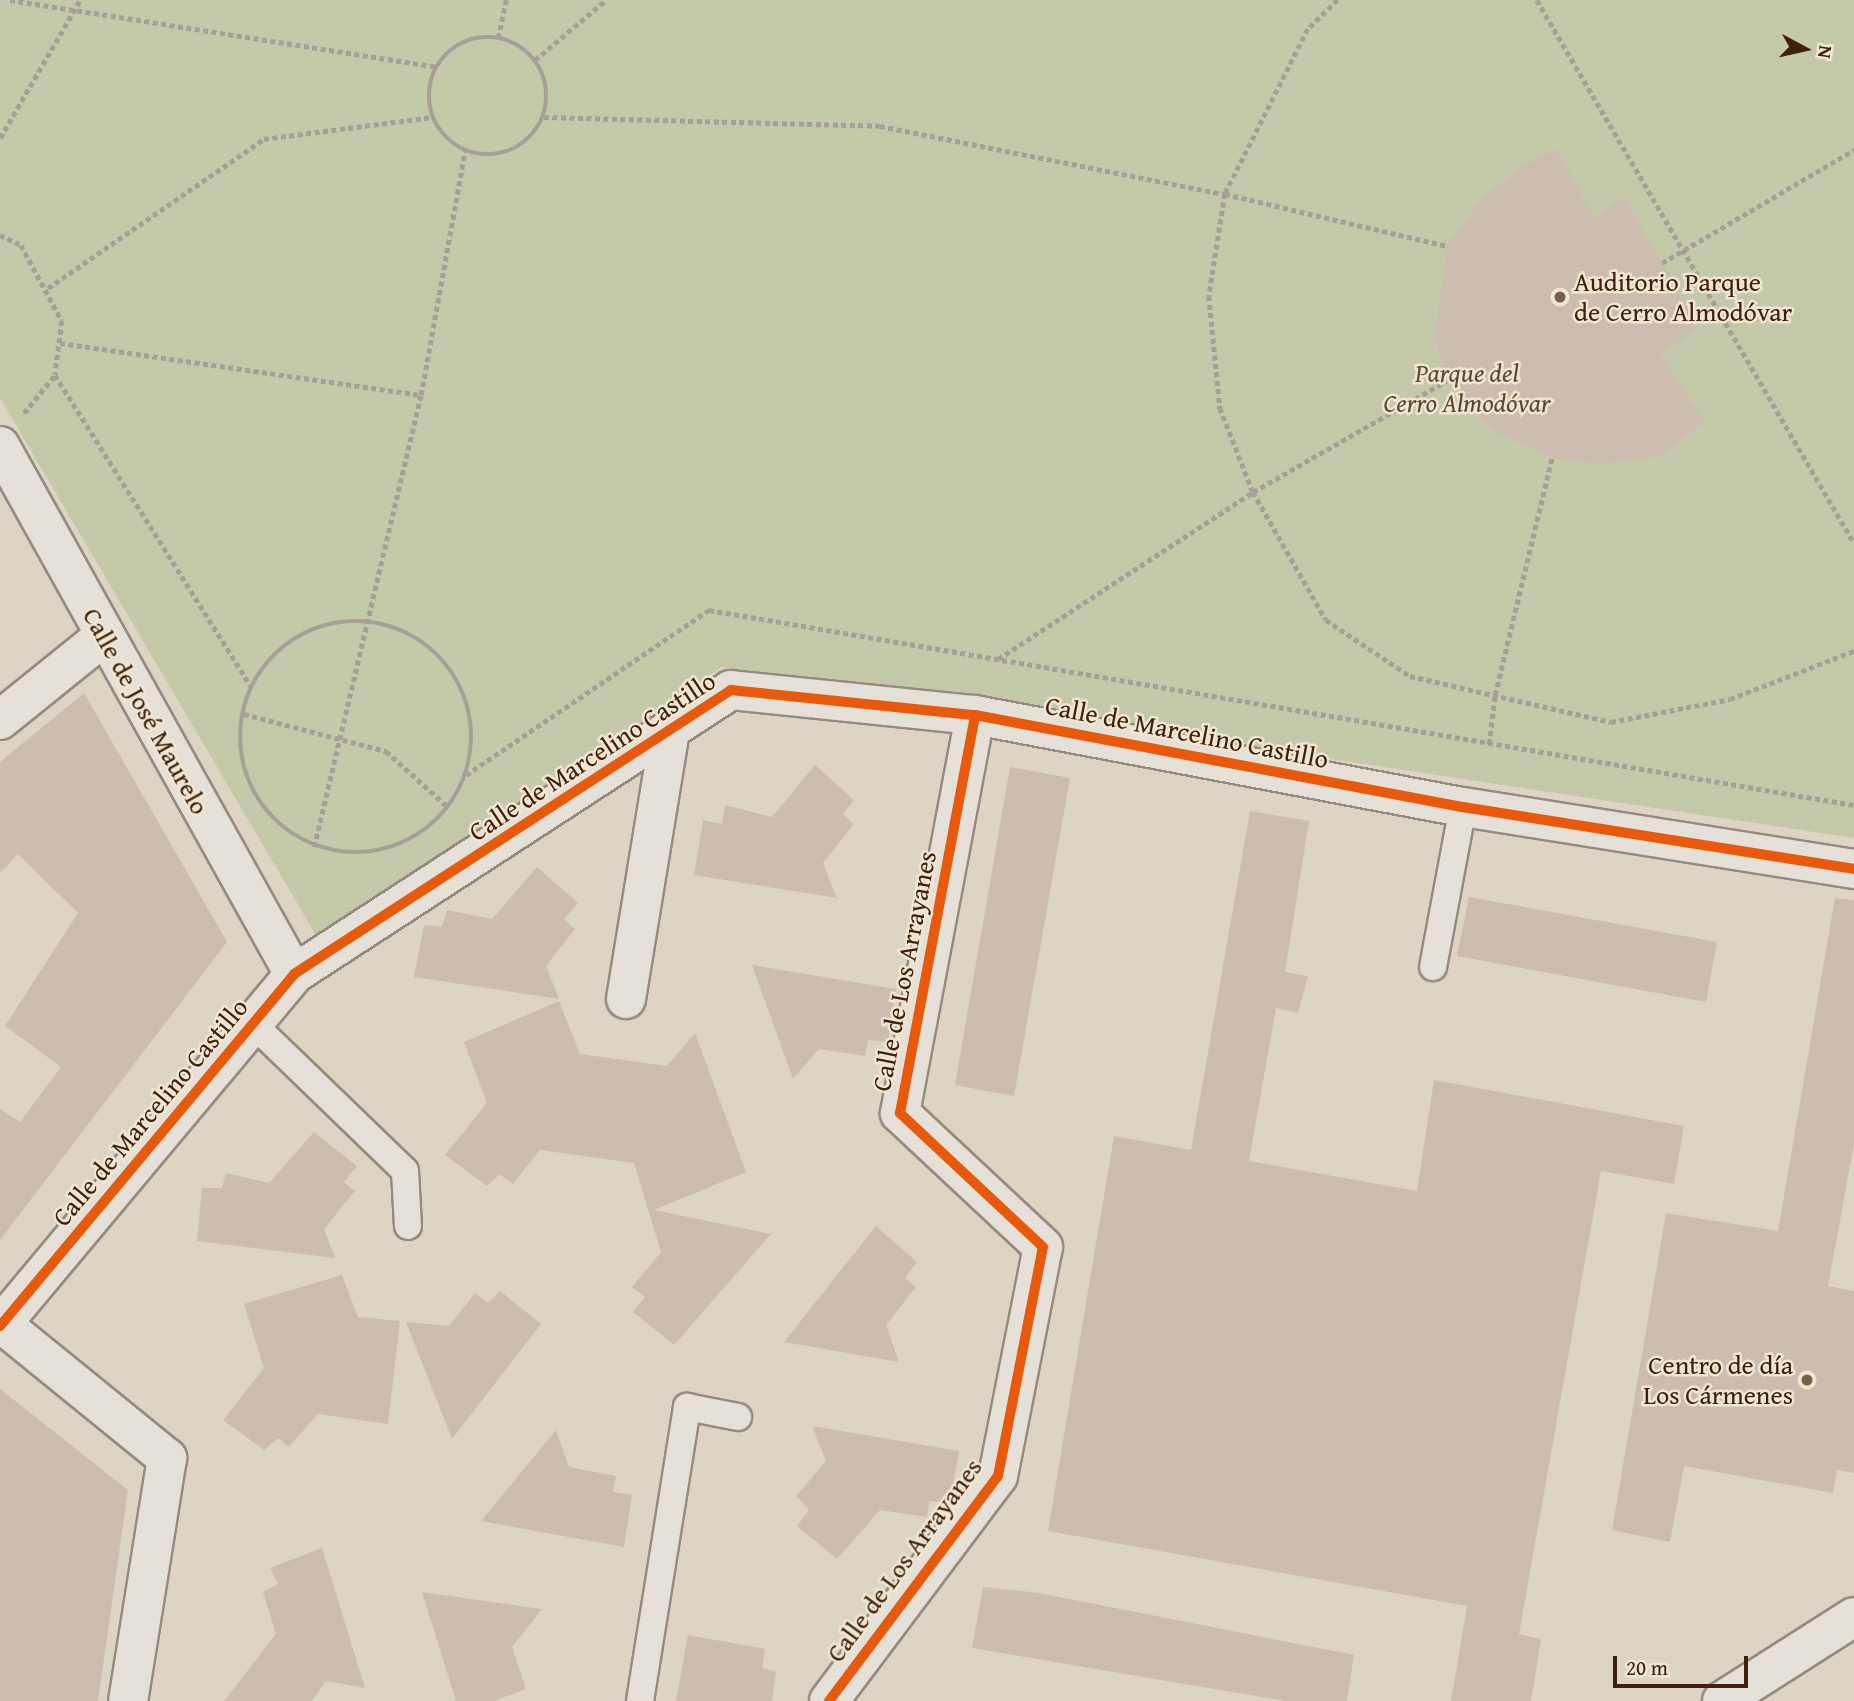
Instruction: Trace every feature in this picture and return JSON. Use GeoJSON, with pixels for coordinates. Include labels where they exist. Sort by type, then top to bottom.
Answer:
{"type":"FeatureCollection","features":[{"type":"Feature","properties":{"kind":"street","name":"Calle de José Maurelo"},"geometry":{"type":"LineString","coordinates":[[8,435],[104,636],[294,974]]}},
{"type":"Feature","properties":{"kind":"street"},"geometry":{"type":"LineString","coordinates":[[0,720],[104,636]]}},
{"type":"Feature","properties":{"kind":"street","name":"Calle de Marcelino Castillo"},"geometry":{"type":"LineString","coordinates":[[1,1325],[294,974],[730,690],[975,715],[1463,807],[1854,869]]}},
{"type":"Feature","properties":{"kind":"street","name":"Calle de Los Arrayanes"},"geometry":{"type":"LineString","coordinates":[[829,1701],[998,1476],[1044,1247],[900,1113],[975,715]]}},
{"type":"Feature","properties":{"kind":"street"},"geometry":{"type":"LineString","coordinates":[[625,999],[670,730]]}},
{"type":"Feature","properties":{"kind":"street"},"geometry":{"type":"LineString","coordinates":[[1,1325],[167,1458],[128,1701]]}},
{"type":"Feature","properties":{"kind":"street"},"geometry":{"type":"LineString","coordinates":[[1722,1701],[1836,1636],[1854,1617]]}},
{"type":"Feature","properties":{"kind":"lane"},"geometry":{"type":"LineString","coordinates":[[1433,967],[1463,807]]}},
{"type":"Feature","properties":{"kind":"lane"},"geometry":{"type":"LineString","coordinates":[[253,1024],[405,1171],[408,1226]]}},
{"type":"Feature","properties":{"kind":"lane"},"geometry":{"type":"LineString","coordinates":[[640,1701],[687,1407],[738,1417]]}},
{"type":"Feature","properties":{"kind":"path"},"geometry":{"type":"LineString","coordinates":[[10,0],[437,67]]}},
{"type":"Feature","properties":{"kind":"path"},"geometry":{"type":"LineString","coordinates":[[0,138],[80,0]]}},
{"type":"Feature","properties":{"kind":"path"},"geometry":{"type":"LineString","coordinates":[[498,38],[506,0]]}},
{"type":"Feature","properties":{"kind":"path"},"geometry":{"type":"LineString","coordinates":[[535,61],[606,0]]}},
{"type":"Feature","properties":{"kind":"path"},"geometry":{"type":"LineString","coordinates":[[1338,0],[1308,29],[1225,194],[1209,296],[1220,408],[1253,492],[1326,620],[1410,676],[1611,722],[1730,699],[1854,651]]}},
{"type":"Feature","properties":{"kind":"path"},"geometry":{"type":"LineString","coordinates":[[1537,0],[1685,247],[1854,542]]}},
{"type":"Feature","properties":{"kind":"path"},"geometry":{"type":"LineString","coordinates":[[498,38],[512,42],[535,61],[547,98],[544,117],[520,146],[484,156],[465,151],[440,131],[429,100],[437,67],[463,43],[498,38]]}},
{"type":"Feature","properties":{"kind":"path"},"geometry":{"type":"LineString","coordinates":[[48,288],[264,139],[433,117]]}},
{"type":"Feature","properties":{"kind":"path"},"geometry":{"type":"LineString","coordinates":[[544,117],[880,125],[1225,194],[1447,246]]}},
{"type":"Feature","properties":{"kind":"path"},"geometry":{"type":"LineString","coordinates":[[1662,263],[1685,247],[1854,150]]}},
{"type":"Feature","properties":{"kind":"path"},"geometry":{"type":"LineString","coordinates":[[314,848],[371,621],[421,395],[465,151]]}},
{"type":"Feature","properties":{"kind":"path"},"geometry":{"type":"LineString","coordinates":[[0,235],[21,245],[48,288],[62,321],[55,375],[8,435]]}},
{"type":"Feature","properties":{"kind":"path"},"geometry":{"type":"LineString","coordinates":[[60,343],[421,395]]}},
{"type":"Feature","properties":{"kind":"path"},"geometry":{"type":"LineString","coordinates":[[55,375],[251,686]]}},
{"type":"Feature","properties":{"kind":"path"},"geometry":{"type":"LineString","coordinates":[[997,659],[1253,492],[1446,381]]}},
{"type":"Feature","properties":{"kind":"path"},"geometry":{"type":"LineString","coordinates":[[1489,744],[1495,695],[1552,458]]}},
{"type":"Feature","properties":{"kind":"path"},"geometry":{"type":"LineString","coordinates":[[371,621],[421,642],[442,659],[464,694],[472,734],[466,775],[449,808],[422,834],[388,850],[351,855],[314,848],[274,822],[247,781],[239,733],[251,686],[274,655],[314,628],[371,621]]}},
{"type":"Feature","properties":{"kind":"path"},"geometry":{"type":"LineString","coordinates":[[244,714],[386,751],[449,808]]}},
{"type":"Feature","properties":{"kind":"green space","name":"Parque del Cerro Almodóvar"},"geometry":{"type":"Polygon","coordinates":[[[0,0],[1854,0],[1854,838],[722,667],[320,942],[0,398],[0,0]]]}},
{"type":"Feature","properties":{"kind":"building","name":"Auditorio Parque de Cerro Almodóvar"},"geometry":{"type":"Polygon","coordinates":[[[1557,149],[1594,217],[1624,197],[1699,328],[1661,354],[1705,421],[1660,456],[1600,464],[1552,458],[1495,432],[1446,381],[1435,335],[1447,246],[1481,200],[1519,168],[1557,149]]]}},
{"type":"Feature","properties":{"kind":"building"},"geometry":{"type":"Polygon","coordinates":[[[84,693],[227,942],[0,1240],[0,1109],[20,1122],[61,1067],[5,1026],[78,913],[18,854],[0,873],[0,762],[84,693]]]}},
{"type":"Feature","properties":{"kind":"building"},"geometry":{"type":"Polygon","coordinates":[[[815,765],[854,800],[843,814],[854,824],[823,863],[837,898],[694,875],[703,820],[722,824],[725,805],[772,817],[815,765]]]}},
{"type":"Feature","properties":{"kind":"building"},"geometry":{"type":"Polygon","coordinates":[[[1010,767],[1070,778],[1014,1096],[955,1085],[1010,767]]]}},
{"type":"Feature","properties":{"kind":"building"},"geometry":{"type":"Polygon","coordinates":[[[1250,811],[1309,821],[1285,972],[1308,976],[1298,1013],[1276,1008],[1249,1161],[1417,1191],[1434,1080],[1684,1126],[1674,1184],[1601,1171],[1519,1634],[1541,1639],[1531,1701],[1451,1701],[1467,1606],[1048,1531],[1114,1136],[1191,1150],[1250,811]]]}},
{"type":"Feature","properties":{"kind":"building"},"geometry":{"type":"Polygon","coordinates":[[[537,867],[578,903],[564,919],[575,929],[546,966],[559,999],[414,977],[424,925],[442,927],[447,910],[492,919],[537,867]]]}},
{"type":"Feature","properties":{"kind":"building"},"geometry":{"type":"Polygon","coordinates":[[[1469,897],[1717,942],[1706,1002],[1457,956],[1469,897]]]}},
{"type":"Feature","properties":{"kind":"building"},"geometry":{"type":"Polygon","coordinates":[[[1835,898],[1854,900],[1854,1144],[1828,1286],[1854,1291],[1854,1473],[1837,1470],[1833,1493],[1684,1466],[1670,1542],[1612,1530],[1666,1213],[1778,1231],[1835,898]]]}},
{"type":"Feature","properties":{"kind":"building"},"geometry":{"type":"Polygon","coordinates":[[[752,965],[896,989],[888,1042],[868,1040],[865,1056],[819,1049],[793,1079],[752,965]]]}},
{"type":"Feature","properties":{"kind":"building"},"geometry":{"type":"Polygon","coordinates":[[[559,1001],[580,1054],[667,1066],[695,1033],[746,1172],[654,1210],[771,1234],[674,1345],[633,1312],[645,1297],[632,1287],[661,1252],[634,1163],[540,1150],[513,1184],[499,1174],[487,1186],[445,1155],[487,1103],[464,1042],[559,1001]]]}},
{"type":"Feature","properties":{"kind":"building"},"geometry":{"type":"Polygon","coordinates":[[[314,1132],[357,1166],[344,1182],[355,1191],[324,1229],[335,1258],[197,1241],[202,1188],[222,1188],[226,1173],[269,1183],[314,1132]]]}},
{"type":"Feature","properties":{"kind":"building"},"geometry":{"type":"Polygon","coordinates":[[[876,1226],[917,1262],[905,1278],[916,1287],[886,1325],[899,1362],[784,1342],[876,1226]]]}},
{"type":"Feature","properties":{"kind":"building"},"geometry":{"type":"Polygon","coordinates":[[[342,1275],[358,1317],[400,1321],[388,1424],[318,1414],[289,1447],[278,1438],[264,1450],[223,1420],[264,1368],[244,1304],[342,1275]]]}},
{"type":"Feature","properties":{"kind":"building"},"geometry":{"type":"Polygon","coordinates":[[[500,1291],[541,1324],[452,1439],[406,1322],[449,1326],[475,1293],[488,1303],[500,1291]]]}},
{"type":"Feature","properties":{"kind":"building"},"geometry":{"type":"Polygon","coordinates":[[[0,1389],[128,1490],[98,1701],[0,1701],[0,1389]]]}},
{"type":"Feature","properties":{"kind":"building"},"geometry":{"type":"Polygon","coordinates":[[[812,1426],[959,1451],[950,1503],[930,1501],[927,1517],[880,1510],[837,1559],[797,1526],[809,1510],[796,1496],[826,1461],[812,1426]]]}},
{"type":"Feature","properties":{"kind":"building"},"geometry":{"type":"Polygon","coordinates":[[[556,1430],[569,1467],[616,1476],[613,1492],[632,1495],[624,1547],[481,1521],[556,1430]]]}},
{"type":"Feature","properties":{"kind":"building"},"geometry":{"type":"Polygon","coordinates":[[[322,1548],[365,1688],[326,1681],[312,1701],[224,1701],[276,1634],[263,1592],[278,1584],[270,1568],[322,1548]]]}},
{"type":"Feature","properties":{"kind":"building"},"geometry":{"type":"Polygon","coordinates":[[[983,1587],[1039,1593],[1354,1655],[1347,1701],[1285,1701],[972,1648],[983,1587]]]}},
{"type":"Feature","properties":{"kind":"building"},"geometry":{"type":"Polygon","coordinates":[[[422,1592],[542,1609],[512,1647],[526,1689],[494,1701],[456,1701],[422,1592]]]}},
{"type":"Feature","properties":{"kind":"building"},"geometry":{"type":"Polygon","coordinates":[[[688,1635],[765,1649],[762,1668],[776,1672],[772,1701],[676,1701],[688,1635]]]}},
{"type":"Feature","properties":{"kind":"cycle path"},"geometry":{"type":"LineString","coordinates":[[0,1326],[294,974],[731,690],[975,715],[1463,807],[1854,869]]}},
{"type":"Feature","properties":{"kind":"cycle path"},"geometry":{"type":"LineString","coordinates":[[829,1701],[998,1476],[1043,1247],[900,1113],[975,715]]}},
{"type":"Feature","properties":{"kind":"place","name":"Auditorio Parque de Cerro Almodóvar"},"geometry":{"type":"Point","coordinates":[1560,297]}},
{"type":"Feature","properties":{"kind":"place","name":"Centro de día Los Cármenes"},"geometry":{"type":"Point","coordinates":[1807,1380]}}]}
